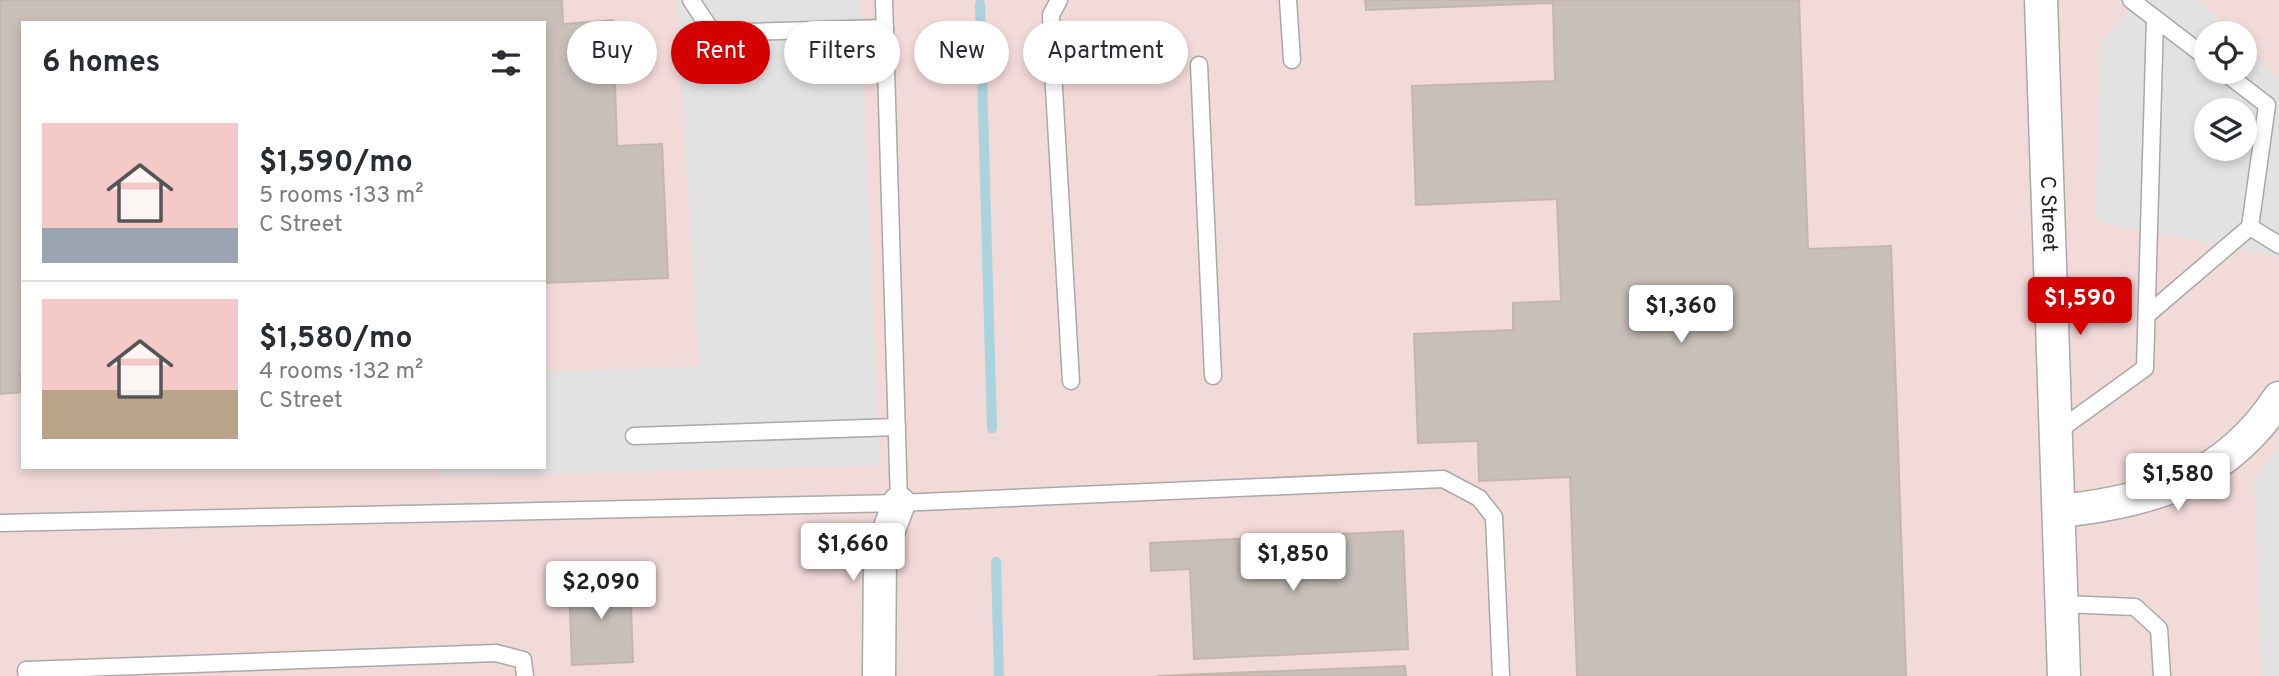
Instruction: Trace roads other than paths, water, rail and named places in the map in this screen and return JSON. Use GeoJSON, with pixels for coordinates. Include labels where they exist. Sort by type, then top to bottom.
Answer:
{"type":"FeatureCollection","features":[{"type":"Feature","properties":{"kind":"street","name":"C Street"},"geometry":{"type":"LineString","coordinates":[[2040,0],[2061,511],[2064,676]]}},
{"type":"Feature","properties":{"kind":"street"},"geometry":{"type":"LineString","coordinates":[[2061,511],[2106,506],[2159,493],[2210,469],[2259,429],[2279,398]]}},
{"type":"Feature","properties":{"kind":"street"},"geometry":{"type":"LineString","coordinates":[[879,676],[880,554],[899,503]]}},
{"type":"Feature","properties":{"kind":"lane"},"geometry":{"type":"LineString","coordinates":[[691,0],[713,33],[784,31]]}},
{"type":"Feature","properties":{"kind":"lane"},"geometry":{"type":"LineString","coordinates":[[884,0],[885,21]]}},
{"type":"Feature","properties":{"kind":"lane"},"geometry":{"type":"LineString","coordinates":[[1059,0],[1051,15],[1052,57],[1071,381]]}},
{"type":"Feature","properties":{"kind":"lane"},"geometry":{"type":"LineString","coordinates":[[1289,0],[1293,60]]}},
{"type":"Feature","properties":{"kind":"lane"},"geometry":{"type":"LineString","coordinates":[[2131,0],[2194,48]]}},
{"type":"Feature","properties":{"kind":"lane"},"geometry":{"type":"LineString","coordinates":[[2058,431],[2145,368],[2155,19]]}},
{"type":"Feature","properties":{"kind":"lane"},"geometry":{"type":"LineString","coordinates":[[1199,65],[1213,376]]}},
{"type":"Feature","properties":{"kind":"lane"},"geometry":{"type":"LineString","coordinates":[[887,84],[899,503]]}},
{"type":"Feature","properties":{"kind":"lane"},"geometry":{"type":"LineString","coordinates":[[2147,315],[2250,227],[2267,105],[2240,84]]}},
{"type":"Feature","properties":{"kind":"lane"},"geometry":{"type":"LineString","coordinates":[[2250,227],[2279,245]]}},
{"type":"Feature","properties":{"kind":"lane"},"geometry":{"type":"LineString","coordinates":[[634,436],[897,427]]}},
{"type":"Feature","properties":{"kind":"lane"},"geometry":{"type":"LineString","coordinates":[[0,523],[899,503],[1443,478],[1479,498],[1494,517],[1501,676]]}},
{"type":"Feature","properties":{"kind":"lane"},"geometry":{"type":"LineString","coordinates":[[2063,604],[2135,607],[2159,629],[2162,676]]}},
{"type":"Feature","properties":{"kind":"lane"},"geometry":{"type":"LineString","coordinates":[[27,676],[26,670],[496,653],[523,660],[525,676]]}},
{"type":"Feature","properties":{"kind":"waterway"},"geometry":{"type":"LineString","coordinates":[[980,4],[992,428]]}},
{"type":"Feature","properties":{"kind":"waterway"},"geometry":{"type":"LineString","coordinates":[[996,562],[999,676]]}}]}
